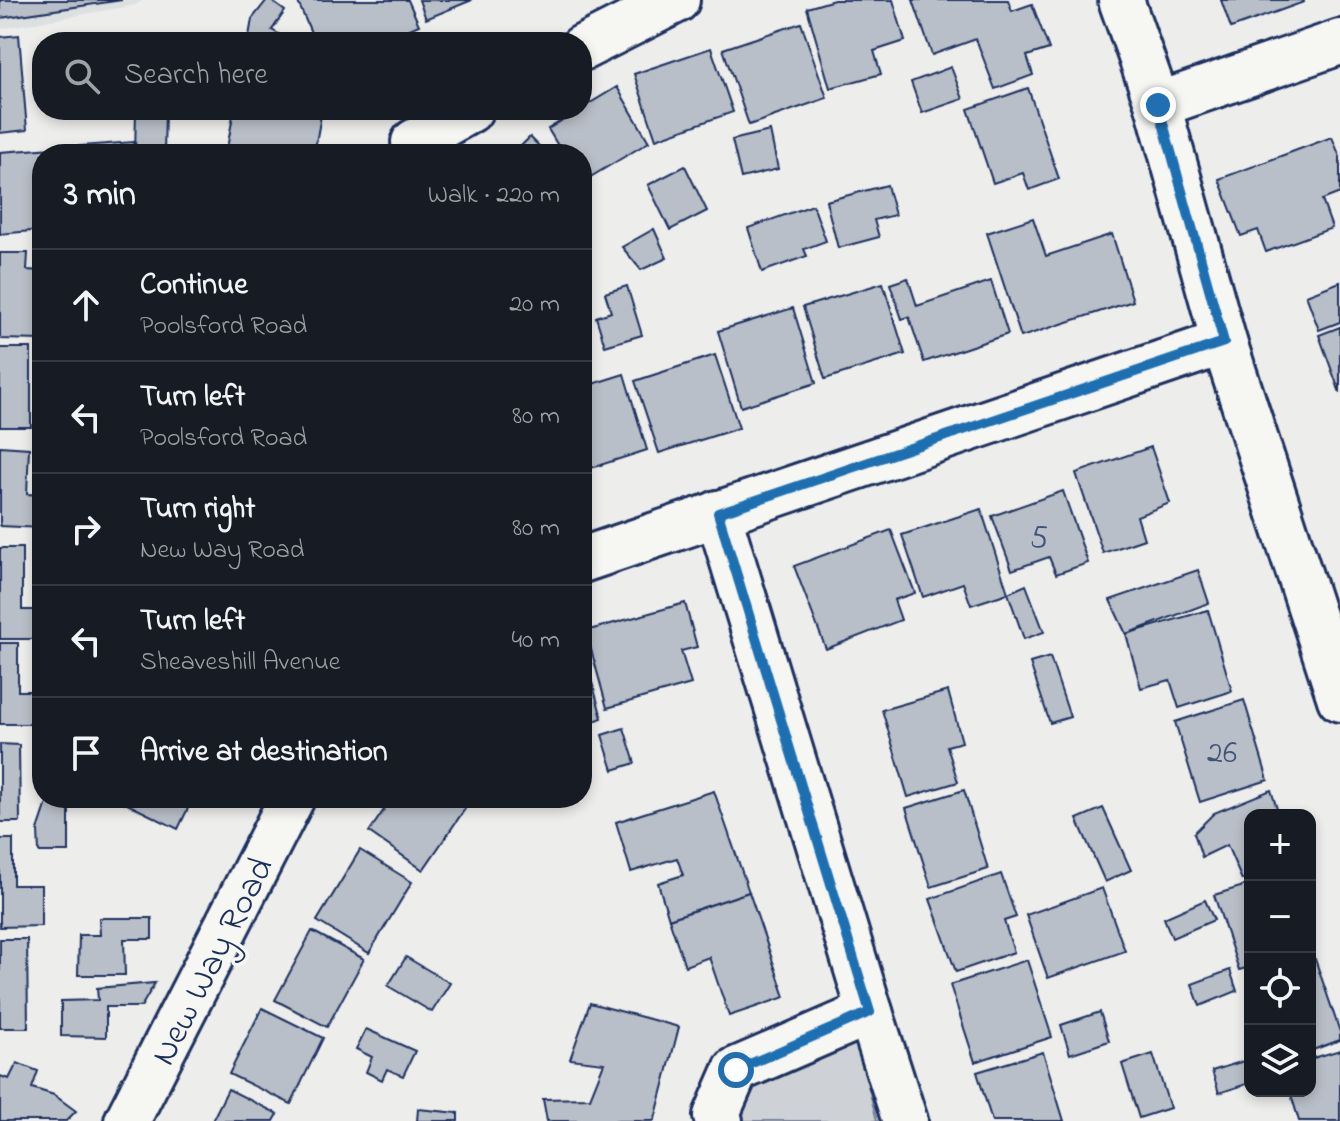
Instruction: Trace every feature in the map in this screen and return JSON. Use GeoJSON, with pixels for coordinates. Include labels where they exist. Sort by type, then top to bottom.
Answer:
{"type":"FeatureCollection","features":[{"type":"Feature","properties":{"kind":"street"},"geometry":{"type":"LineString","coordinates":[[592,43],[677,0]]}},
{"type":"Feature","properties":{"kind":"street"},"geometry":{"type":"LineString","coordinates":[[1121,0],[1158,105],[1224,342],[1340,699]]}},
{"type":"Feature","properties":{"kind":"street"},"geometry":{"type":"LineString","coordinates":[[1158,105],[1340,42]]}},
{"type":"Feature","properties":{"kind":"street"},"geometry":{"type":"LineString","coordinates":[[414,142],[452,120]]}},
{"type":"Feature","properties":{"kind":"street"},"geometry":{"type":"LineString","coordinates":[[592,557],[1224,342]]}},
{"type":"Feature","properties":{"kind":"street"},"geometry":{"type":"LineString","coordinates":[[718,513],[905,1121]]}},
{"type":"Feature","properties":{"kind":"street","name":"New Way Road"},"geometry":{"type":"LineString","coordinates":[[127,1121],[287,808]]}},
{"type":"Feature","properties":{"kind":"street"},"geometry":{"type":"LineString","coordinates":[[720,1121],[716,1116],[736,1070],[870,1012]]}},
{"type":"Feature","properties":{"kind":"shaded area"},"geometry":{"type":"Polygon","coordinates":[[[0,0],[143,0],[136,5],[0,29],[0,0]]]}},
{"type":"Feature","properties":{"kind":"shaded area"},"geometry":{"type":"Polygon","coordinates":[[[855,1033],[877,1121],[742,1121],[734,1114],[758,1071],[855,1033]]]}},
{"type":"Feature","properties":{"kind":"building"},"geometry":{"type":"Polygon","coordinates":[[[0,0],[122,0],[0,18],[0,0]]]}},
{"type":"Feature","properties":{"kind":"building"},"geometry":{"type":"Polygon","coordinates":[[[267,0],[285,11],[272,30],[275,32],[250,32],[252,19],[267,0]]]}},
{"type":"Feature","properties":{"kind":"building"},"geometry":{"type":"Polygon","coordinates":[[[297,0],[408,0],[419,25],[403,32],[311,32],[297,0]]]}},
{"type":"Feature","properties":{"kind":"building"},"geometry":{"type":"Polygon","coordinates":[[[419,0],[472,0],[426,19],[419,0]]]}},
{"type":"Feature","properties":{"kind":"building"},"geometry":{"type":"Polygon","coordinates":[[[834,0],[893,0],[905,41],[874,51],[881,74],[830,88],[807,8],[834,0]]]}},
{"type":"Feature","properties":{"kind":"building"},"geometry":{"type":"Polygon","coordinates":[[[913,0],[1008,0],[1012,11],[1032,4],[1049,49],[1027,56],[1033,75],[995,89],[976,39],[932,55],[913,0]]]}},
{"type":"Feature","properties":{"kind":"building"},"geometry":{"type":"Polygon","coordinates":[[[1221,0],[1303,0],[1304,2],[1231,28],[1221,0]]]}},
{"type":"Feature","properties":{"kind":"building"},"geometry":{"type":"Polygon","coordinates":[[[801,23],[827,98],[749,125],[723,49],[801,23]]]}},
{"type":"Feature","properties":{"kind":"building"},"geometry":{"type":"Polygon","coordinates":[[[19,35],[27,130],[0,133],[0,37],[19,35]]]}},
{"type":"Feature","properties":{"kind":"building"},"geometry":{"type":"Polygon","coordinates":[[[711,48],[733,112],[656,139],[634,74],[711,48]]]}},
{"type":"Feature","properties":{"kind":"building"},"geometry":{"type":"Polygon","coordinates":[[[951,67],[963,99],[922,113],[911,82],[951,67]]]}},
{"type":"Feature","properties":{"kind":"building"},"geometry":{"type":"Polygon","coordinates":[[[617,87],[649,142],[592,176],[592,144],[557,144],[548,129],[563,120],[592,120],[592,102],[617,87]]]}},
{"type":"Feature","properties":{"kind":"building"},"geometry":{"type":"Polygon","coordinates":[[[1028,88],[1059,179],[1029,190],[1023,173],[993,183],[968,109],[1028,88]]]}},
{"type":"Feature","properties":{"kind":"building"},"geometry":{"type":"Polygon","coordinates":[[[136,120],[165,120],[164,144],[135,144],[136,120]]]}},
{"type":"Feature","properties":{"kind":"building"},"geometry":{"type":"Polygon","coordinates":[[[232,120],[320,120],[316,144],[228,144],[232,120]]]}},
{"type":"Feature","properties":{"kind":"building"},"geometry":{"type":"Polygon","coordinates":[[[770,131],[778,169],[741,178],[732,140],[770,131]]]}},
{"type":"Feature","properties":{"kind":"building"},"geometry":{"type":"Polygon","coordinates":[[[530,137],[537,144],[523,144],[530,137]]]}},
{"type":"Feature","properties":{"kind":"building"},"geometry":{"type":"Polygon","coordinates":[[[1332,137],[1340,157],[1340,193],[1322,200],[1332,228],[1266,252],[1258,230],[1241,236],[1219,179],[1332,137]]]}},
{"type":"Feature","properties":{"kind":"building"},"geometry":{"type":"Polygon","coordinates":[[[32,150],[32,231],[0,234],[0,152],[32,150]]]}},
{"type":"Feature","properties":{"kind":"building"},"geometry":{"type":"Polygon","coordinates":[[[685,166],[707,211],[670,230],[648,185],[685,166]]]}},
{"type":"Feature","properties":{"kind":"building"},"geometry":{"type":"Polygon","coordinates":[[[887,185],[895,215],[874,220],[879,237],[838,248],[826,201],[887,185]]]}},
{"type":"Feature","properties":{"kind":"building"},"geometry":{"type":"Polygon","coordinates":[[[813,205],[826,241],[804,249],[807,256],[762,272],[748,228],[813,205]]]}},
{"type":"Feature","properties":{"kind":"building"},"geometry":{"type":"Polygon","coordinates":[[[1033,218],[1046,256],[1112,234],[1133,301],[1021,337],[987,233],[1033,218]]]}},
{"type":"Feature","properties":{"kind":"building"},"geometry":{"type":"Polygon","coordinates":[[[654,229],[667,258],[641,270],[622,247],[654,229]]]}},
{"type":"Feature","properties":{"kind":"building"},"geometry":{"type":"Polygon","coordinates":[[[0,253],[28,253],[27,270],[32,270],[32,340],[0,339],[0,253]]]}},
{"type":"Feature","properties":{"kind":"building"},"geometry":{"type":"Polygon","coordinates":[[[908,278],[917,306],[991,281],[1008,334],[924,362],[909,317],[902,319],[890,284],[908,278]]]}},
{"type":"Feature","properties":{"kind":"building"},"geometry":{"type":"Polygon","coordinates":[[[1340,282],[1340,322],[1319,330],[1306,295],[1340,282]]]}},
{"type":"Feature","properties":{"kind":"building"},"geometry":{"type":"Polygon","coordinates":[[[883,283],[905,354],[825,379],[803,307],[883,283]]]}},
{"type":"Feature","properties":{"kind":"building"},"geometry":{"type":"Polygon","coordinates":[[[627,286],[642,335],[605,346],[596,317],[611,312],[605,293],[627,286]]]}},
{"type":"Feature","properties":{"kind":"building"},"geometry":{"type":"Polygon","coordinates":[[[793,308],[816,383],[741,407],[718,331],[793,308]]]}},
{"type":"Feature","properties":{"kind":"building"},"geometry":{"type":"Polygon","coordinates":[[[1340,327],[1340,393],[1319,335],[1340,327]]]}},
{"type":"Feature","properties":{"kind":"building"},"geometry":{"type":"Polygon","coordinates":[[[0,348],[31,348],[31,427],[0,427],[0,348]]]}},
{"type":"Feature","properties":{"kind":"building"},"geometry":{"type":"Polygon","coordinates":[[[715,355],[739,428],[659,453],[635,381],[715,355]]]}},
{"type":"Feature","properties":{"kind":"building"},"geometry":{"type":"Polygon","coordinates":[[[624,374],[647,450],[592,468],[592,384],[624,374]]]}},
{"type":"Feature","properties":{"kind":"building"},"geometry":{"type":"Polygon","coordinates":[[[0,446],[29,448],[27,494],[32,494],[32,528],[0,526],[0,446]]]}},
{"type":"Feature","properties":{"kind":"building"},"geometry":{"type":"Polygon","coordinates":[[[1151,447],[1170,503],[1137,516],[1144,539],[1103,553],[1076,473],[1151,447]]]}},
{"type":"Feature","properties":{"kind":"building"},"geometry":{"type":"Polygon","coordinates":[[[1063,491],[1088,563],[1056,574],[1049,557],[1012,570],[992,516],[1063,491]]]}},
{"type":"Feature","properties":{"kind":"building"},"geometry":{"type":"Polygon","coordinates":[[[981,509],[1008,593],[971,605],[963,583],[923,597],[902,535],[981,509]]]}},
{"type":"Feature","properties":{"kind":"building"},"geometry":{"type":"Polygon","coordinates":[[[891,530],[915,593],[894,600],[901,620],[826,649],[794,566],[891,530]]]}},
{"type":"Feature","properties":{"kind":"building"},"geometry":{"type":"Polygon","coordinates":[[[0,548],[22,548],[22,610],[32,610],[32,639],[0,639],[0,548]]]}},
{"type":"Feature","properties":{"kind":"building"},"geometry":{"type":"Polygon","coordinates":[[[1198,570],[1209,603],[1126,634],[1110,600],[1198,570]]]}},
{"type":"Feature","properties":{"kind":"building"},"geometry":{"type":"Polygon","coordinates":[[[1026,585],[1044,632],[1024,639],[1008,593],[1026,585]]]}},
{"type":"Feature","properties":{"kind":"building"},"geometry":{"type":"Polygon","coordinates":[[[685,603],[697,647],[681,651],[691,684],[607,708],[592,653],[592,629],[685,603]]]}},
{"type":"Feature","properties":{"kind":"building"},"geometry":{"type":"Polygon","coordinates":[[[1208,610],[1232,691],[1179,708],[1170,680],[1141,688],[1126,634],[1208,610]]]}},
{"type":"Feature","properties":{"kind":"building"},"geometry":{"type":"Polygon","coordinates":[[[0,643],[18,643],[18,691],[32,691],[32,724],[0,724],[0,643]]]}},
{"type":"Feature","properties":{"kind":"building"},"geometry":{"type":"Polygon","coordinates":[[[1050,657],[1070,717],[1050,723],[1030,663],[1050,657]]]}},
{"type":"Feature","properties":{"kind":"building"},"geometry":{"type":"Polygon","coordinates":[[[592,682],[602,718],[592,722],[592,682]]]}},
{"type":"Feature","properties":{"kind":"building"},"geometry":{"type":"Polygon","coordinates":[[[948,691],[962,742],[947,746],[958,782],[908,797],[882,710],[948,691]]]}},
{"type":"Feature","properties":{"kind":"building"},"geometry":{"type":"Polygon","coordinates":[[[1244,700],[1268,780],[1200,802],[1175,722],[1244,700]]]}},
{"type":"Feature","properties":{"kind":"building"},"geometry":{"type":"Polygon","coordinates":[[[624,728],[635,763],[613,770],[602,735],[624,728]]]}},
{"type":"Feature","properties":{"kind":"building"},"geometry":{"type":"Polygon","coordinates":[[[0,744],[19,745],[20,822],[0,822],[0,744]]]}},
{"type":"Feature","properties":{"kind":"building"},"geometry":{"type":"Polygon","coordinates":[[[964,790],[988,869],[931,887],[906,808],[964,790]]]}},
{"type":"Feature","properties":{"kind":"building"},"geometry":{"type":"Polygon","coordinates":[[[1271,790],[1277,809],[1244,809],[1244,879],[1227,845],[1202,857],[1194,833],[1214,813],[1271,790]]]}},
{"type":"Feature","properties":{"kind":"building"},"geometry":{"type":"Polygon","coordinates":[[[714,791],[749,892],[669,919],[658,883],[683,875],[677,858],[631,872],[616,822],[714,791]]]}},
{"type":"Feature","properties":{"kind":"building"},"geometry":{"type":"Polygon","coordinates":[[[45,808],[69,808],[69,852],[39,852],[38,830],[45,808]]]}},
{"type":"Feature","properties":{"kind":"building"},"geometry":{"type":"Polygon","coordinates":[[[135,808],[188,808],[178,829],[135,808]]]}},
{"type":"Feature","properties":{"kind":"building"},"geometry":{"type":"Polygon","coordinates":[[[385,808],[466,808],[423,870],[369,832],[385,808]]]}},
{"type":"Feature","properties":{"kind":"building"},"geometry":{"type":"Polygon","coordinates":[[[1103,808],[1131,870],[1105,882],[1077,819],[1103,808]]]}},
{"type":"Feature","properties":{"kind":"building"},"geometry":{"type":"Polygon","coordinates":[[[0,839],[13,839],[13,885],[41,885],[41,926],[0,927],[0,839]]]}},
{"type":"Feature","properties":{"kind":"building"},"geometry":{"type":"Polygon","coordinates":[[[360,850],[412,882],[369,953],[317,921],[360,850]]]}},
{"type":"Feature","properties":{"kind":"building"},"geometry":{"type":"Polygon","coordinates":[[[1001,874],[1016,917],[1004,921],[1014,952],[956,972],[930,899],[1001,874]]]}},
{"type":"Feature","properties":{"kind":"building"},"geometry":{"type":"Polygon","coordinates":[[[1244,886],[1244,969],[1239,970],[1214,895],[1244,886]]]}},
{"type":"Feature","properties":{"kind":"building"},"geometry":{"type":"Polygon","coordinates":[[[1102,888],[1125,951],[1048,978],[1026,915],[1102,888]]]}},
{"type":"Feature","properties":{"kind":"building"},"geometry":{"type":"Polygon","coordinates":[[[749,892],[785,997],[729,1016],[709,957],[685,966],[669,919],[749,892]]]}},
{"type":"Feature","properties":{"kind":"building"},"geometry":{"type":"Polygon","coordinates":[[[1205,900],[1214,920],[1172,938],[1164,918],[1205,900]]]}},
{"type":"Feature","properties":{"kind":"building"},"geometry":{"type":"Polygon","coordinates":[[[99,918],[152,918],[152,939],[124,939],[125,975],[78,975],[79,935],[100,935],[99,918]]]}},
{"type":"Feature","properties":{"kind":"building"},"geometry":{"type":"Polygon","coordinates":[[[312,931],[364,959],[327,1027],[275,1000],[312,931]]]}},
{"type":"Feature","properties":{"kind":"building"},"geometry":{"type":"Polygon","coordinates":[[[0,939],[27,939],[28,1028],[0,1028],[0,939]]]}},
{"type":"Feature","properties":{"kind":"building"},"geometry":{"type":"Polygon","coordinates":[[[406,957],[450,983],[432,1012],[388,986],[406,957]]]}},
{"type":"Feature","properties":{"kind":"building"},"geometry":{"type":"Polygon","coordinates":[[[1027,960],[1052,1037],[975,1062],[950,985],[1027,960]]]}},
{"type":"Feature","properties":{"kind":"building"},"geometry":{"type":"Polygon","coordinates":[[[1316,962],[1340,1032],[1340,1040],[1316,1049],[1316,962]]]}},
{"type":"Feature","properties":{"kind":"building"},"geometry":{"type":"Polygon","coordinates":[[[1230,970],[1237,991],[1200,1006],[1192,984],[1230,970]]]}},
{"type":"Feature","properties":{"kind":"building"},"geometry":{"type":"Polygon","coordinates":[[[155,983],[141,1007],[106,1007],[106,1037],[61,1036],[61,1001],[98,1000],[97,988],[155,983]]]}},
{"type":"Feature","properties":{"kind":"building"},"geometry":{"type":"Polygon","coordinates":[[[590,1003],[679,1027],[653,1121],[547,1121],[543,1099],[590,1098],[604,1063],[570,1059],[590,1003]]]}},
{"type":"Feature","properties":{"kind":"building"},"geometry":{"type":"Polygon","coordinates":[[[262,1008],[323,1038],[291,1104],[229,1074],[262,1008]]]}},
{"type":"Feature","properties":{"kind":"building"},"geometry":{"type":"Polygon","coordinates":[[[1100,1012],[1109,1041],[1070,1054],[1061,1025],[1100,1012]]]}},
{"type":"Feature","properties":{"kind":"building"},"geometry":{"type":"Polygon","coordinates":[[[366,1029],[415,1051],[403,1076],[387,1069],[382,1080],[366,1072],[372,1057],[356,1049],[366,1029]]]}},
{"type":"Feature","properties":{"kind":"building"},"geometry":{"type":"Polygon","coordinates":[[[1340,1050],[1340,1121],[1299,1121],[1292,1097],[1316,1097],[1316,1057],[1340,1050]]]}},
{"type":"Feature","properties":{"kind":"building"},"geometry":{"type":"Polygon","coordinates":[[[1043,1052],[1064,1121],[992,1121],[977,1072],[1043,1052]]]}},
{"type":"Feature","properties":{"kind":"building"},"geometry":{"type":"Polygon","coordinates":[[[1153,1054],[1170,1108],[1139,1118],[1122,1064],[1153,1054]]]}},
{"type":"Feature","properties":{"kind":"building"},"geometry":{"type":"Polygon","coordinates":[[[1244,1061],[1244,1085],[1219,1093],[1212,1071],[1244,1061]]]}},
{"type":"Feature","properties":{"kind":"building"},"geometry":{"type":"Polygon","coordinates":[[[17,1063],[38,1071],[32,1088],[54,1095],[76,1111],[66,1121],[0,1121],[0,1076],[9,1079],[17,1063]]]}},
{"type":"Feature","properties":{"kind":"building"},"geometry":{"type":"Polygon","coordinates":[[[228,1089],[278,1114],[274,1121],[212,1121],[228,1089]]]}},
{"type":"Feature","properties":{"kind":"building"},"geometry":{"type":"Polygon","coordinates":[[[418,1109],[458,1113],[458,1121],[417,1121],[418,1109]]]}},
{"type":"Feature","properties":{"kind":"route"},"geometry":{"type":"LineString","coordinates":[[736,1070],[870,1012],[718,513],[1224,342],[1158,105]]}}]}
